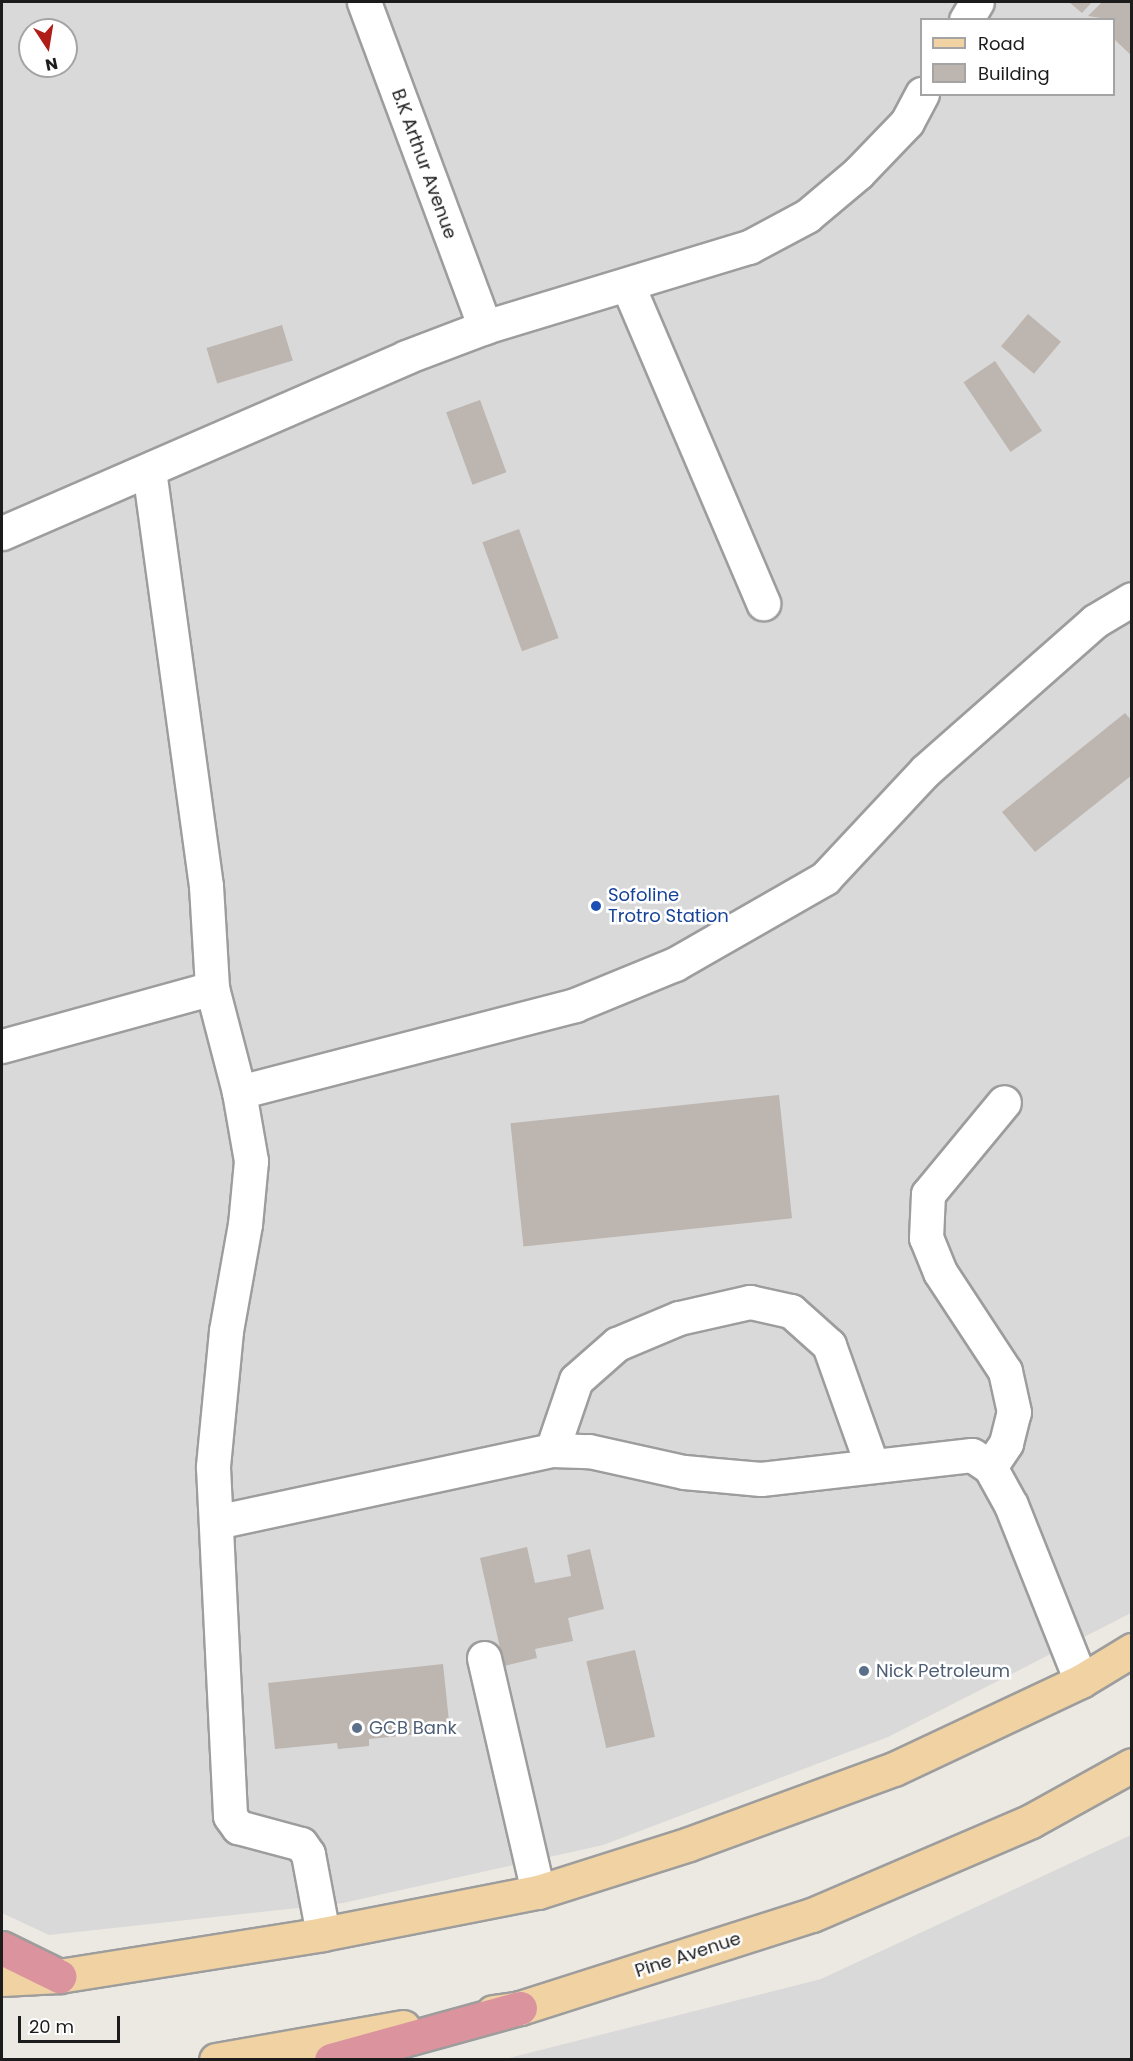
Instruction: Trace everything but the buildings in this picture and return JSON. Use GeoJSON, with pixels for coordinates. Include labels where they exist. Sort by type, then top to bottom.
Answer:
{"type":"FeatureCollection","features":[{"type":"Feature","properties":{"kind":"highway"},"geometry":{"type":"LineString","coordinates":[[2,1948],[59,1976]]}},
{"type":"Feature","properties":{"kind":"highway"},"geometry":{"type":"LineString","coordinates":[[331,2060],[520,2008]]}},
{"type":"Feature","properties":{"kind":"main road"},"geometry":{"type":"LineString","coordinates":[[2,1979],[59,1976],[323,1934],[538,1892],[689,1844],[894,1769],[1080,1681],[1131,1650]]}},
{"type":"Feature","properties":{"kind":"main road","name":"Pine Avenue"},"geometry":{"type":"LineString","coordinates":[[216,2060],[520,2008],[812,1915],[1031,1821],[1131,1764]]}},
{"type":"Feature","properties":{"kind":"street","name":"B.K Arthur Avenue"},"geometry":{"type":"LineString","coordinates":[[364,2],[485,327]]}},
{"type":"Feature","properties":{"kind":"street"},"geometry":{"type":"LineString","coordinates":[[967,18],[977,2]]}},
{"type":"Feature","properties":{"kind":"street"},"geometry":{"type":"LineString","coordinates":[[2,533],[406,357],[485,327],[628,286],[749,247],[807,216],[858,173],[907,122],[921,96]]}},
{"type":"Feature","properties":{"kind":"street"},"geometry":{"type":"LineString","coordinates":[[628,286],[763,603]]}},
{"type":"Feature","properties":{"kind":"street"},"geometry":{"type":"LineString","coordinates":[[149,470],[204,875],[212,988],[239,1092],[251,1161],[245,1224],[226,1331],[213,1467],[230,1816],[238,1827],[301,1844],[308,1854],[323,1934]]}},
{"type":"Feature","properties":{"kind":"street"},"geometry":{"type":"LineString","coordinates":[[239,1092],[575,1005],[675,964],[825,878],[925,771],[1095,621],[1131,599]]}},
{"type":"Feature","properties":{"kind":"street"},"geometry":{"type":"LineString","coordinates":[[2,1046],[212,988]]}},
{"type":"Feature","properties":{"kind":"street"},"geometry":{"type":"LineString","coordinates":[[990,1467],[1006,1443],[1014,1412],[1005,1371],[940,1272],[926,1238],[928,1194],[1004,1102]]}},
{"type":"Feature","properties":{"kind":"street"},"geometry":{"type":"LineString","coordinates":[[552,1450],[576,1380],[617,1344],[679,1318],[750,1302],[791,1311],[829,1345],[872,1466]]}},
{"type":"Feature","properties":{"kind":"street"},"geometry":{"type":"LineString","coordinates":[[216,1522],[552,1450],[589,1451],[684,1472],[761,1479],[972,1455],[990,1467],[1011,1505],[1080,1681]]}},
{"type":"Feature","properties":{"kind":"street"},"geometry":{"type":"LineString","coordinates":[[484,1658],[538,1892]]}},
{"type":"Feature","properties":{"kind":"shaded area"},"geometry":{"type":"Polygon","coordinates":[[[2,2],[1131,2],[1131,1613],[888,1737],[603,1845],[343,1903],[49,1935],[2,1913],[2,2]]]}},
{"type":"Feature","properties":{"kind":"shaded area"},"geometry":{"type":"Polygon","coordinates":[[[1131,1835],[1131,2059],[505,2059],[821,1979],[1131,1835]]]}},
{"type":"Feature","properties":{"kind":"place","name":"Sofoline Trotro Station"},"geometry":{"type":"Point","coordinates":[596,906]}},
{"type":"Feature","properties":{"kind":"place","name":"Nick Petroleum"},"geometry":{"type":"Point","coordinates":[864,1671]}},
{"type":"Feature","properties":{"kind":"place","name":"GCB Bank"},"geometry":{"type":"Point","coordinates":[357,1728]}}]}
